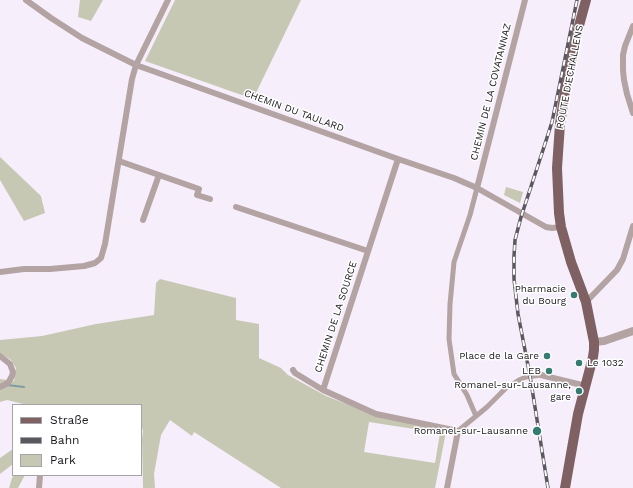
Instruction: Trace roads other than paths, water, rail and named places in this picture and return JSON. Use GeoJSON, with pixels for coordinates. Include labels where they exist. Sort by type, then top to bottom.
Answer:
{"type":"FeatureCollection","features":[{"type":"Feature","properties":{"kind":"main road","name":"ROUTE D'ECHALLENS"},"geometry":{"type":"LineString","coordinates":[[565,488],[578,414],[593,357],[594,342],[586,302],[571,262],[561,227],[557,168],[560,124],[566,84],[586,0]]}},
{"type":"Feature","properties":{"kind":"street","name":"CHEMIN DU TAULARD"},"geometry":{"type":"LineString","coordinates":[[26,0],[82,38],[136,66],[398,160],[454,178],[477,188],[546,227],[561,227]]}},
{"type":"Feature","properties":{"kind":"street"},"geometry":{"type":"LineString","coordinates":[[0,272],[24,268],[50,269],[84,266],[95,263],[101,258],[105,244],[132,79],[136,66],[168,0]]}},
{"type":"Feature","properties":{"kind":"street","name":"CHEMIN DE LA COVATANNAZ"},"geometry":{"type":"LineString","coordinates":[[477,188],[525,0]]}},
{"type":"Feature","properties":{"kind":"street"},"geometry":{"type":"LineString","coordinates":[[633,26],[625,46],[623,55],[623,70],[627,94],[633,113]]}},
{"type":"Feature","properties":{"kind":"street","name":"CHEMIN DE LA SOURCE"},"geometry":{"type":"LineString","coordinates":[[323,390],[398,160]]}},
{"type":"Feature","properties":{"kind":"street"},"geometry":{"type":"LineString","coordinates":[[119,161],[199,189],[197,195],[210,199]]}},
{"type":"Feature","properties":{"kind":"street"},"geometry":{"type":"LineString","coordinates":[[143,220],[159,175]]}},
{"type":"Feature","properties":{"kind":"street"},"geometry":{"type":"LineString","coordinates":[[476,416],[467,395],[454,374],[449,340],[450,304],[454,262],[470,215],[477,188]]}},
{"type":"Feature","properties":{"kind":"street","name":"CHEMIN DE LA SOURCE"},"geometry":{"type":"LineString","coordinates":[[236,207],[368,251]]}},
{"type":"Feature","properties":{"kind":"street"},"geometry":{"type":"LineString","coordinates":[[586,302],[617,270],[623,259],[633,226]]}},
{"type":"Feature","properties":{"kind":"street"},"geometry":{"type":"LineString","coordinates":[[594,342],[604,341],[633,331]]}},
{"type":"Feature","properties":{"kind":"street"},"geometry":{"type":"LineString","coordinates":[[0,356],[10,364],[12,369],[12,376],[8,383],[0,387]]}},
{"type":"Feature","properties":{"kind":"street","name":"CHEMIN DE LA SOURCE"},"geometry":{"type":"LineString","coordinates":[[293,370],[295,373],[323,390],[376,414],[458,431]]}},
{"type":"Feature","properties":{"kind":"street"},"geometry":{"type":"LineString","coordinates":[[447,488],[458,431],[487,407],[507,387],[526,377],[541,375],[586,386]]}},
{"type":"Feature","properties":{"kind":"street"},"geometry":{"type":"LineString","coordinates":[[39,488],[40,476]]}},
{"type":"Feature","properties":{"kind":"waterway"},"geometry":{"type":"LineString","coordinates":[[7,385],[24,387]]}},
{"type":"Feature","properties":{"kind":"railway"},"geometry":{"type":"LineString","coordinates":[[548,488],[530,376],[518,314],[514,279],[514,256],[515,240],[521,217],[552,122],[577,0]]}},
{"type":"Feature","properties":{"kind":"place","name":"Pharmacie du Bourg"},"geometry":{"type":"Point","coordinates":[574,295]}},
{"type":"Feature","properties":{"kind":"place","name":"Place de la Gare"},"geometry":{"type":"Point","coordinates":[547,356]}},
{"type":"Feature","properties":{"kind":"place","name":"Le 1032"},"geometry":{"type":"Point","coordinates":[579,363]}},
{"type":"Feature","properties":{"kind":"place","name":"LEB"},"geometry":{"type":"Point","coordinates":[549,371]}},
{"type":"Feature","properties":{"kind":"place","name":"Romanel-sur-Lausanne, gare"},"geometry":{"type":"Point","coordinates":[579,391]}},
{"type":"Feature","properties":{"kind":"place","name":"Romanel-sur-Lausanne"},"geometry":{"type":"Point","coordinates":[537,431]}}]}
